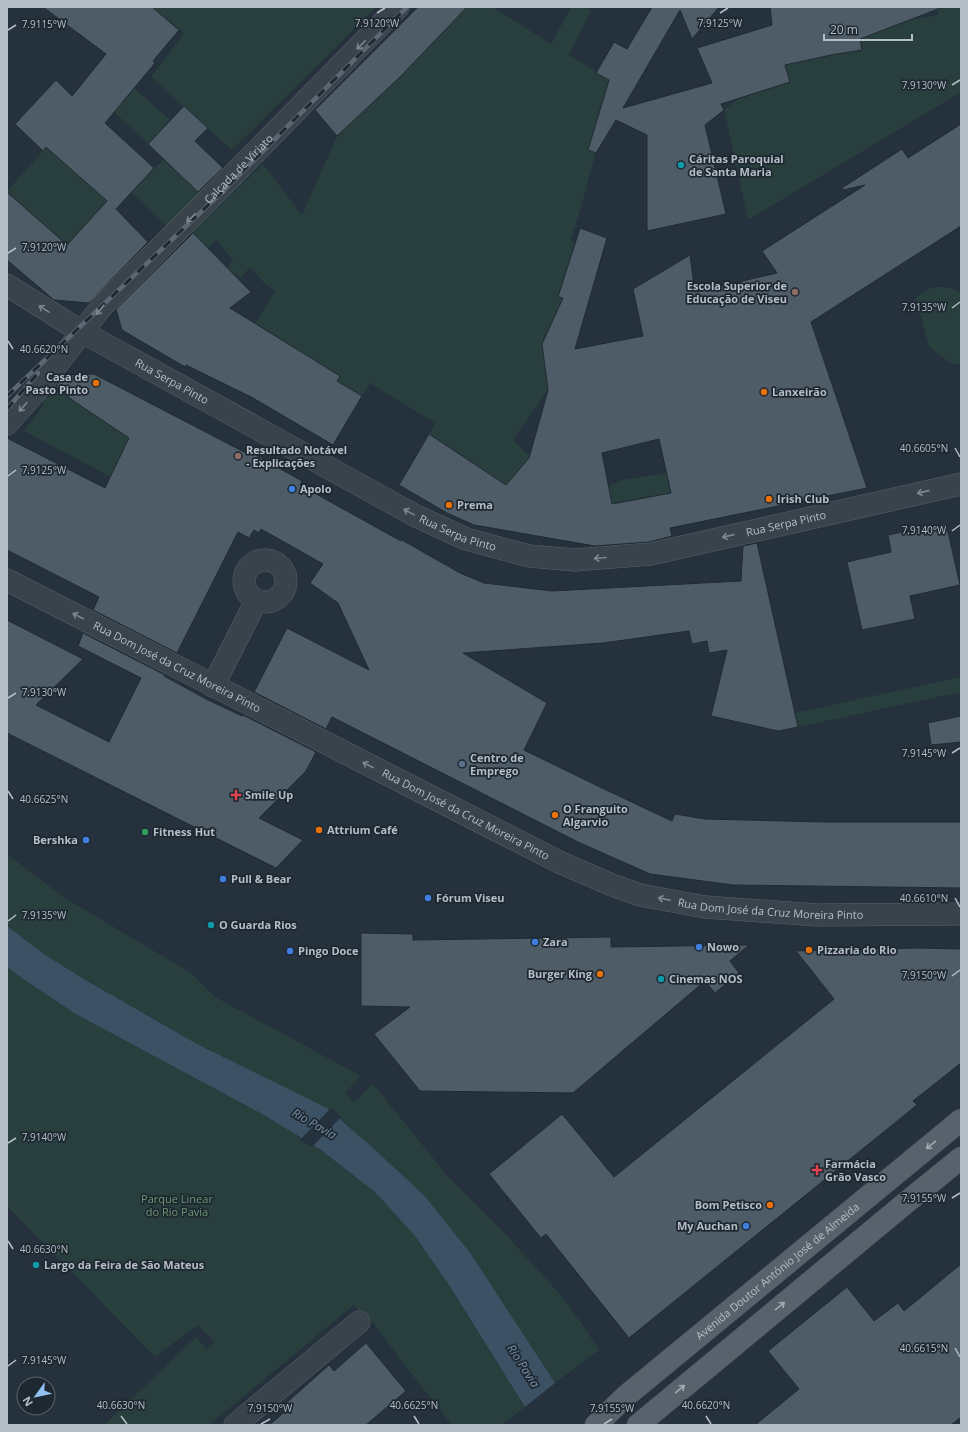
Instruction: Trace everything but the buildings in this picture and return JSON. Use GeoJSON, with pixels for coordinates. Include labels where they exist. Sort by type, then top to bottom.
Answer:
{"type":"FeatureCollection","features":[{"type":"Feature","properties":{"kind":"main road","name":"Avenida Doutor António José de Almeida"},"geometry":{"type":"LineString","coordinates":[[596,1425],[626,1396],[961,1120]]}},
{"type":"Feature","properties":{"kind":"main road"},"geometry":{"type":"LineString","coordinates":[[647,1421],[867,1234],[961,1158]]}},
{"type":"Feature","properties":{"kind":"main road"},"geometry":{"type":"LineString","coordinates":[[647,1421],[645,1398],[648,1393],[689,1359],[713,1325]]}},
{"type":"Feature","properties":{"kind":"street","name":"Calçada de Viriato"},"geometry":{"type":"LineString","coordinates":[[7,424],[38,390],[102,306],[398,7]]}},
{"type":"Feature","properties":{"kind":"street","name":"Rua Serpa Pinto"},"geometry":{"type":"LineString","coordinates":[[7,285],[82,332],[416,516],[466,539],[529,556],[575,560],[651,554],[961,484]]}},
{"type":"Feature","properties":{"kind":"street","name":"Rua Dom José da Cruz Moreira Pinto"},"geometry":{"type":"LineString","coordinates":[[7,580],[553,859],[612,885],[640,895],[706,907],[772,912],[840,916],[961,914]]}},
{"type":"Feature","properties":{"kind":"street"},"geometry":{"type":"LineString","coordinates":[[213,686],[256,601]]}},
{"type":"Feature","properties":{"kind":"street"},"geometry":{"type":"LineString","coordinates":[[235,1425],[359,1322]]}},
{"type":"Feature","properties":{"kind":"green space"},"geometry":{"type":"Polygon","coordinates":[[[152,7],[376,7],[232,150],[151,77],[184,33],[152,7]]]}},
{"type":"Feature","properties":{"kind":"green space"},"geometry":{"type":"Polygon","coordinates":[[[465,7],[493,7],[551,44],[571,7],[589,7],[588,9],[591,11],[569,55],[609,80],[599,113],[594,159],[571,240],[575,243],[558,297],[563,298],[547,333],[544,335],[555,374],[548,390],[513,440],[527,454],[550,448],[588,495],[623,480],[666,473],[671,493],[619,502],[626,543],[503,490],[484,471],[429,434],[435,423],[370,383],[362,396],[337,381],[340,376],[255,324],[275,291],[263,282],[250,267],[241,278],[227,268],[233,260],[216,240],[208,249],[192,232],[263,164],[302,215],[337,136],[400,77],[465,7]]]}},
{"type":"Feature","properties":{"kind":"green space"},"geometry":{"type":"Polygon","coordinates":[[[937,7],[961,7],[961,92],[748,220],[724,110],[739,98],[790,82],[785,65],[861,50],[860,39],[910,20],[938,15],[937,7]]]}},
{"type":"Feature","properties":{"kind":"green space"},"geometry":{"type":"Polygon","coordinates":[[[134,88],[170,120],[148,144],[114,112],[134,88]]]}},
{"type":"Feature","properties":{"kind":"green space"},"geometry":{"type":"Polygon","coordinates":[[[70,121],[100,147],[76,174],[107,201],[67,245],[7,191],[70,121]]]}},
{"type":"Feature","properties":{"kind":"green space"},"geometry":{"type":"Polygon","coordinates":[[[164,159],[200,193],[167,226],[131,192],[164,159]]]}},
{"type":"Feature","properties":{"kind":"green space"},"geometry":{"type":"Polygon","coordinates":[[[935,287],[946,287],[961,294],[961,363],[953,365],[929,347],[916,297],[926,290],[935,287]]]}},
{"type":"Feature","properties":{"kind":"green space"},"geometry":{"type":"Polygon","coordinates":[[[53,384],[72,400],[130,439],[111,477],[24,431],[44,404],[41,398],[53,384]]]}},
{"type":"Feature","properties":{"kind":"green space"},"geometry":{"type":"Polygon","coordinates":[[[961,677],[961,692],[798,727],[795,713],[961,677]]]}},
{"type":"Feature","properties":{"kind":"green space"},"geometry":{"type":"Polygon","coordinates":[[[7,854],[62,896],[191,973],[215,997],[361,1076],[345,1093],[354,1102],[373,1084],[445,1174],[507,1236],[558,1292],[599,1350],[555,1383],[471,1254],[424,1195],[327,1108],[197,1044],[82,978],[44,954],[7,926],[7,854]]]}},
{"type":"Feature","properties":{"kind":"green space","name":"Parque Linear do Rio Pavia"},"geometry":{"type":"Polygon","coordinates":[[[7,967],[74,1013],[264,1115],[322,1151],[376,1193],[415,1236],[451,1288],[525,1407],[502,1425],[452,1425],[364,1311],[361,1313],[354,1305],[209,1425],[104,1425],[196,1337],[207,1349],[215,1342],[198,1325],[155,1357],[7,1206],[7,967]]]}},
{"type":"Feature","properties":{"kind":"water","name":"Rio Pavia"},"geometry":{"type":"Polygon","coordinates":[[[7,926],[44,954],[82,978],[197,1044],[327,1108],[424,1195],[471,1254],[555,1383],[525,1407],[451,1288],[415,1236],[376,1193],[321,1150],[264,1115],[74,1013],[23,979],[7,967],[7,926]]]}},
{"type":"Feature","properties":{"kind":"pier"},"geometry":{"type":"Polygon","coordinates":[[[331,1108],[341,1117],[312,1147],[300,1140],[331,1108]]]}},
{"type":"Feature","properties":{"kind":"railway"},"geometry":{"type":"LineString","coordinates":[[7,396],[221,193],[407,7]]}},
{"type":"Feature","properties":{"kind":"railway"},"geometry":{"type":"LineString","coordinates":[[7,409],[38,373]]}},
{"type":"Feature","properties":{"kind":"place","name":"Cáritas Paroquial de Santa Maria"},"geometry":{"type":"Point","coordinates":[681,165]}},
{"type":"Feature","properties":{"kind":"place","name":"Escola Superior de Educação de Viseu"},"geometry":{"type":"Point","coordinates":[795,292]}},
{"type":"Feature","properties":{"kind":"place","name":"Casa de Pasto Pinto"},"geometry":{"type":"Point","coordinates":[96,383]}},
{"type":"Feature","properties":{"kind":"place","name":"Lanxeirão"},"geometry":{"type":"Point","coordinates":[764,392]}},
{"type":"Feature","properties":{"kind":"place","name":"Resultado Notável - Explicações"},"geometry":{"type":"Point","coordinates":[238,456]}},
{"type":"Feature","properties":{"kind":"place","name":"Apolo"},"geometry":{"type":"Point","coordinates":[292,489]}},
{"type":"Feature","properties":{"kind":"place","name":"Irish Club"},"geometry":{"type":"Point","coordinates":[769,499]}},
{"type":"Feature","properties":{"kind":"place","name":"Prema"},"geometry":{"type":"Point","coordinates":[449,505]}},
{"type":"Feature","properties":{"kind":"place","name":"Centro de Emprego"},"geometry":{"type":"Point","coordinates":[462,764]}},
{"type":"Feature","properties":{"kind":"place","name":"Smile Up"},"geometry":{"type":"Point","coordinates":[236,795]}},
{"type":"Feature","properties":{"kind":"place","name":"O Franguito Algarvio"},"geometry":{"type":"Point","coordinates":[555,815]}},
{"type":"Feature","properties":{"kind":"place","name":"Attrium Café"},"geometry":{"type":"Point","coordinates":[319,830]}},
{"type":"Feature","properties":{"kind":"place","name":"Fitness Hut"},"geometry":{"type":"Point","coordinates":[145,832]}},
{"type":"Feature","properties":{"kind":"place","name":"Bershka"},"geometry":{"type":"Point","coordinates":[86,840]}},
{"type":"Feature","properties":{"kind":"place","name":"Pull & Bear"},"geometry":{"type":"Point","coordinates":[223,879]}},
{"type":"Feature","properties":{"kind":"place","name":"Fórum Viseu"},"geometry":{"type":"Point","coordinates":[428,898]}},
{"type":"Feature","properties":{"kind":"place","name":"O Guarda Rios"},"geometry":{"type":"Point","coordinates":[211,925]}},
{"type":"Feature","properties":{"kind":"place","name":"Zara"},"geometry":{"type":"Point","coordinates":[535,942]}},
{"type":"Feature","properties":{"kind":"place","name":"Nowo"},"geometry":{"type":"Point","coordinates":[699,947]}},
{"type":"Feature","properties":{"kind":"place","name":"Pizzaria do Rio"},"geometry":{"type":"Point","coordinates":[809,950]}},
{"type":"Feature","properties":{"kind":"place","name":"Pingo Doce"},"geometry":{"type":"Point","coordinates":[290,951]}},
{"type":"Feature","properties":{"kind":"place","name":"Burger King"},"geometry":{"type":"Point","coordinates":[600,974]}},
{"type":"Feature","properties":{"kind":"place","name":"Cinemas NOS"},"geometry":{"type":"Point","coordinates":[661,979]}},
{"type":"Feature","properties":{"kind":"place","name":"Farmácia Grão Vasco"},"geometry":{"type":"Point","coordinates":[817,1170]}},
{"type":"Feature","properties":{"kind":"place","name":"Bom Petisco"},"geometry":{"type":"Point","coordinates":[770,1205]}},
{"type":"Feature","properties":{"kind":"place","name":"My Auchan"},"geometry":{"type":"Point","coordinates":[746,1226]}},
{"type":"Feature","properties":{"kind":"place","name":"Largo da Feira de São Mateus"},"geometry":{"type":"Point","coordinates":[36,1265]}}]}
